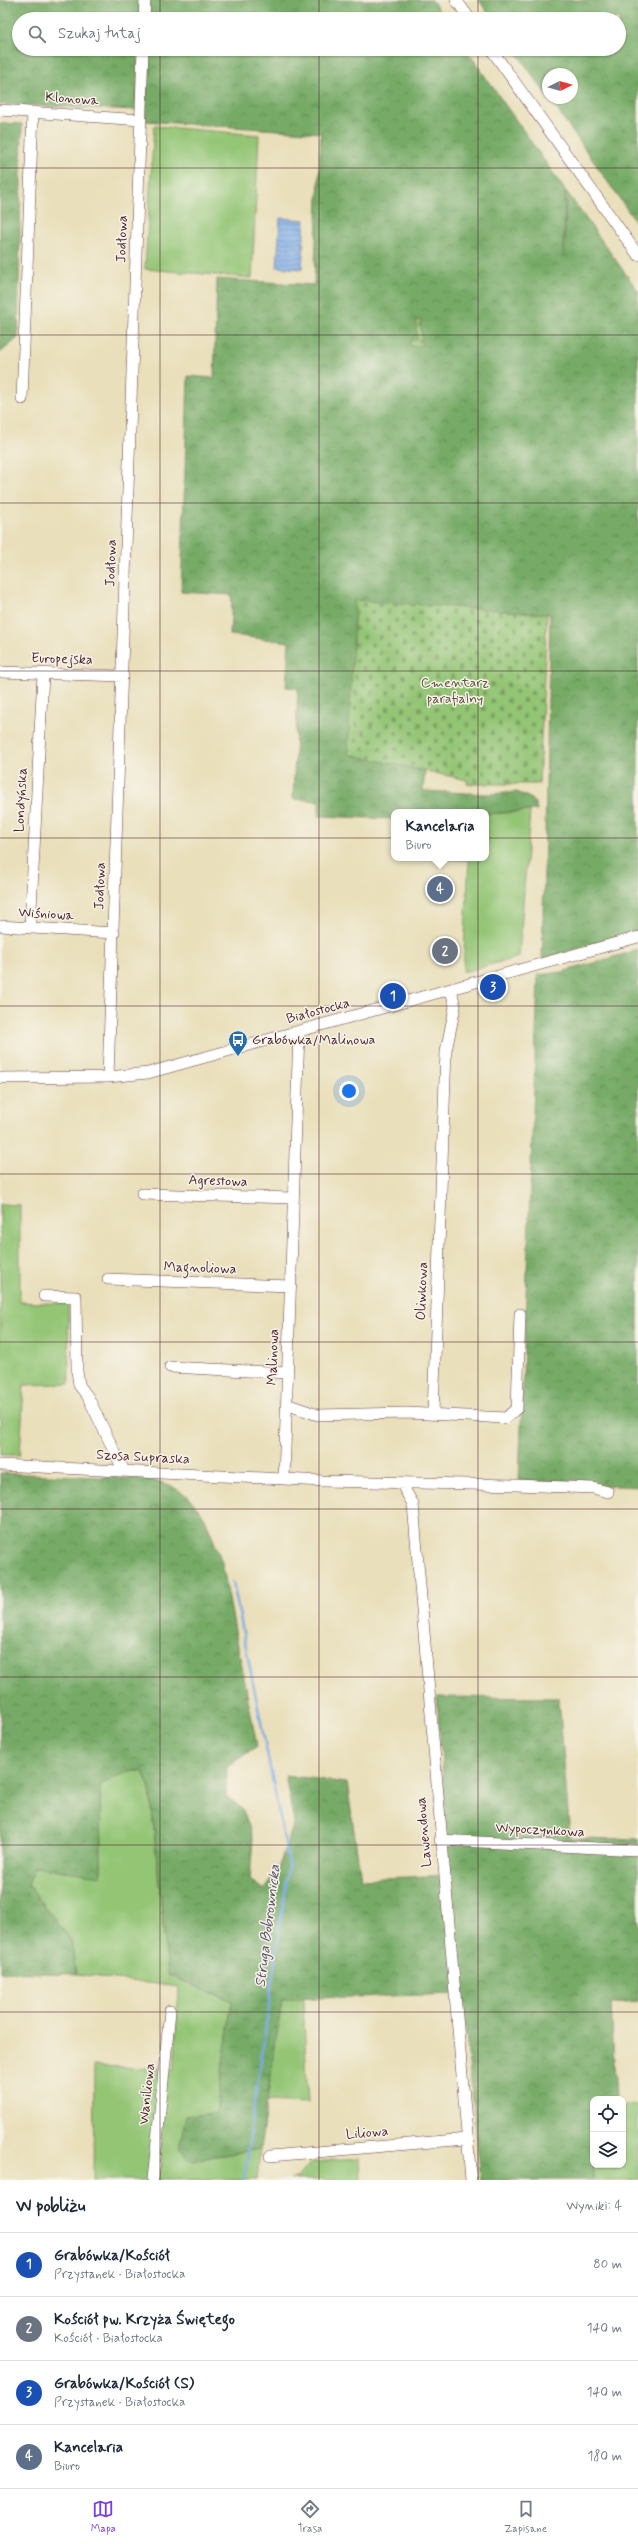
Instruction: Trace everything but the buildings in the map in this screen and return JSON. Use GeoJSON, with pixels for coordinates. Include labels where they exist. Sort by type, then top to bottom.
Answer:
{"type":"FeatureCollection","features":[{"type":"Feature","properties":{"kind":"street"},"geometry":{"type":"LineString","coordinates":[[144,12],[145,0]]}},
{"type":"Feature","properties":{"kind":"street"},"geometry":{"type":"LineString","coordinates":[[456,0],[465,12]]}},
{"type":"Feature","properties":{"kind":"street","name":"Jodłowa"},"geometry":{"type":"LineString","coordinates":[[108,1077],[123,676],[143,56]]}},
{"type":"Feature","properties":{"kind":"street"},"geometry":{"type":"LineString","coordinates":[[496,56],[638,255]]}},
{"type":"Feature","properties":{"kind":"street","name":"Klonowa"},"geometry":{"type":"LineString","coordinates":[[0,110],[141,120]]}},
{"type":"Feature","properties":{"kind":"street"},"geometry":{"type":"LineString","coordinates":[[22,399],[33,112]]}},
{"type":"Feature","properties":{"kind":"street","name":"Europejska"},"geometry":{"type":"LineString","coordinates":[[0,672],[123,676]]}},
{"type":"Feature","properties":{"kind":"street","name":"Londyńska"},"geometry":{"type":"LineString","coordinates":[[30,928],[42,674]]}},
{"type":"Feature","properties":{"kind":"street","name":"Wiśniowa"},"geometry":{"type":"LineString","coordinates":[[0,926],[114,933]]}},
{"type":"Feature","properties":{"kind":"street","name":"Białostocka"},"geometry":{"type":"LineString","coordinates":[[0,1078],[108,1077],[148,1073],[638,937]]}},
{"type":"Feature","properties":{"kind":"street","name":"Oliwkowa"},"geometry":{"type":"LineString","coordinates":[[432,1414],[446,1051],[455,1007],[451,989]]}},
{"type":"Feature","properties":{"kind":"street","name":"Malinowa"},"geometry":{"type":"LineString","coordinates":[[284,1479],[299,1031]]}},
{"type":"Feature","properties":{"kind":"street","name":"Agrestowa"},"geometry":{"type":"LineString","coordinates":[[142,1194],[293,1198]]}},
{"type":"Feature","properties":{"kind":"street","name":"Magnoliowa"},"geometry":{"type":"LineString","coordinates":[[108,1279],[291,1286]]}},
{"type":"Feature","properties":{"kind":"street"},"geometry":{"type":"LineString","coordinates":[[44,1296],[76,1297],[77,1372],[79,1385],[88,1397],[124,1471]]}},
{"type":"Feature","properties":{"kind":"street"},"geometry":{"type":"LineString","coordinates":[[286,1404],[302,1412],[318,1415],[432,1414],[506,1418],[517,1408],[520,1314]]}},
{"type":"Feature","properties":{"kind":"street"},"geometry":{"type":"LineString","coordinates":[[170,1367],[288,1373]]}},
{"type":"Feature","properties":{"kind":"street","name":"Szosa Supraska"},"geometry":{"type":"LineString","coordinates":[[0,1465],[284,1479]]}},
{"type":"Feature","properties":{"kind":"street"},"geometry":{"type":"LineString","coordinates":[[284,1479],[401,1484],[416,1481],[593,1488],[608,1492]]}},
{"type":"Feature","properties":{"kind":"street","name":"Lawendowa"},"geometry":{"type":"LineString","coordinates":[[401,1484],[413,1504],[440,1840],[471,2180]]}},
{"type":"Feature","properties":{"kind":"street","name":"Wypoczynkowa"},"geometry":{"type":"LineString","coordinates":[[440,1840],[638,1850]]}},
{"type":"Feature","properties":{"kind":"street","name":"Waniliowa"},"geometry":{"type":"LineString","coordinates":[[153,2180],[170,2011]]}},
{"type":"Feature","properties":{"kind":"street","name":"Liliowa"},"geometry":{"type":"LineString","coordinates":[[270,2156],[467,2139]]}},
{"type":"Feature","properties":{"kind":"green space"},"geometry":{"type":"Polygon","coordinates":[[[0,0],[140,0],[139,12],[12,12],[12,56],[138,56],[137,110],[0,104],[0,0]]]}},
{"type":"Feature","properties":{"kind":"green space"},"geometry":{"type":"Polygon","coordinates":[[[149,0],[432,0],[440,12],[149,12],[149,0]]]}},
{"type":"Feature","properties":{"kind":"green space"},"geometry":{"type":"Polygon","coordinates":[[[479,0],[638,0],[638,225],[553,104],[578,104],[578,68],[542,68],[542,89],[519,56],[626,56],[626,12],[487,12],[479,0]]]}},
{"type":"Feature","properties":{"kind":"green space"},"geometry":{"type":"Polygon","coordinates":[[[148,56],[471,56],[565,190],[564,254],[566,191],[638,291],[638,931],[542,959],[550,614],[355,601],[350,720],[428,737],[423,791],[490,794],[517,792],[530,798],[536,804],[537,810],[489,814],[489,809],[391,809],[391,819],[319,816],[319,801],[293,799],[298,688],[286,687],[289,642],[230,635],[232,595],[181,592],[188,376],[214,378],[217,279],[314,285],[321,133],[145,121],[148,56]]]}},
{"type":"Feature","properties":{"kind":"green space"},"geometry":{"type":"Polygon","coordinates":[[[0,123],[22,124],[18,338],[0,353],[0,123]]]}},
{"type":"Feature","properties":{"kind":"green space"},"geometry":{"type":"Polygon","coordinates":[[[154,126],[259,135],[252,278],[145,269],[154,126]]]}},
{"type":"Feature","properties":{"kind":"green space"},"geometry":{"type":"Polygon","coordinates":[[[416,320],[421,320],[422,345],[410,346],[410,341],[417,340],[416,320]]]}},
{"type":"Feature","properties":{"kind":"green space","name":"Cmentarz parafialny"},"geometry":{"type":"Polygon","coordinates":[[[355,600],[547,614],[539,784],[467,784],[467,780],[348,754],[355,600]]]}},
{"type":"Feature","properties":{"kind":"green space"},"geometry":{"type":"Polygon","coordinates":[[[530,811],[519,957],[463,972],[469,861],[489,861],[489,814],[530,811]]]}},
{"type":"Feature","properties":{"kind":"green space"},"geometry":{"type":"Polygon","coordinates":[[[638,950],[638,1487],[519,1481],[538,981],[537,975],[562,972],[638,950]]]}},
{"type":"Feature","properties":{"kind":"green space"},"geometry":{"type":"Polygon","coordinates":[[[0,1204],[20,1205],[20,1302],[68,1304],[69,1384],[24,1385],[20,1455],[0,1455],[0,1204]]]}},
{"type":"Feature","properties":{"kind":"green space"},"geometry":{"type":"Polygon","coordinates":[[[0,1473],[147,1479],[170,1485],[189,1497],[205,1518],[222,1562],[257,1746],[227,1767],[226,1795],[243,1810],[253,1837],[250,1880],[264,1890],[279,1866],[294,1823],[285,1775],[347,1783],[361,1879],[450,1875],[437,1697],[559,1698],[570,1838],[638,1839],[638,2002],[611,2004],[616,2096],[590,2096],[590,2168],[593,2168],[593,2180],[481,2180],[462,1994],[282,1999],[260,2149],[191,2160],[179,2148],[186,2116],[216,2113],[232,2001],[168,1975],[150,1789],[143,1771],[128,1771],[100,1785],[101,1876],[35,1867],[28,1885],[71,1940],[76,1974],[0,1972],[0,1473]]]}},
{"type":"Feature","properties":{"kind":"green space"},"geometry":{"type":"Polygon","coordinates":[[[128,1771],[143,1771],[150,1789],[168,1975],[232,2001],[216,2113],[192,2160],[260,2149],[257,2180],[93,2180],[94,2066],[174,2069],[179,1987],[76,1974],[71,1940],[28,1885],[35,1867],[101,1875],[100,1784],[128,1771]]]}},
{"type":"Feature","properties":{"kind":"green space"},"geometry":{"type":"Polygon","coordinates":[[[282,1999],[303,1999],[308,2103],[267,2101],[282,1999]]]}},
{"type":"Feature","properties":{"kind":"green space"},"geometry":{"type":"Polygon","coordinates":[[[626,2105],[638,2105],[638,2180],[593,2180],[593,2168],[626,2168],[626,2105]]]}},
{"type":"Feature","properties":{"kind":"green space"},"geometry":{"type":"Polygon","coordinates":[[[360,2159],[361,2180],[290,2180],[297,2179],[311,2162],[360,2159]]]}},
{"type":"Feature","properties":{"kind":"water"},"geometry":{"type":"Polygon","coordinates":[[[280,218],[305,220],[302,269],[277,267],[280,218]]]}},
{"type":"Feature","properties":{"kind":"waterway","name":"Struga Bobrownicka"},"geometry":{"type":"LineString","coordinates":[[233,1582],[289,1863],[244,2180]]}},
{"type":"Feature","properties":{"kind":"place","name":"Kancelaria"},"geometry":{"type":"Point","coordinates":[440,889]}},
{"type":"Feature","properties":{"kind":"place","name":"Kościół pw. Krzyża Świętego"},"geometry":{"type":"Point","coordinates":[445,951]}},
{"type":"Feature","properties":{"kind":"place","name":"Grabówka/Kościół (S)"},"geometry":{"type":"Point","coordinates":[493,987]}},
{"type":"Feature","properties":{"kind":"place","name":"Grabówka/Kościół"},"geometry":{"type":"Point","coordinates":[393,996]}},
{"type":"Feature","properties":{"kind":"place","name":"Grabówka/Malinowa"},"geometry":{"type":"Point","coordinates":[238,1057]}}]}
